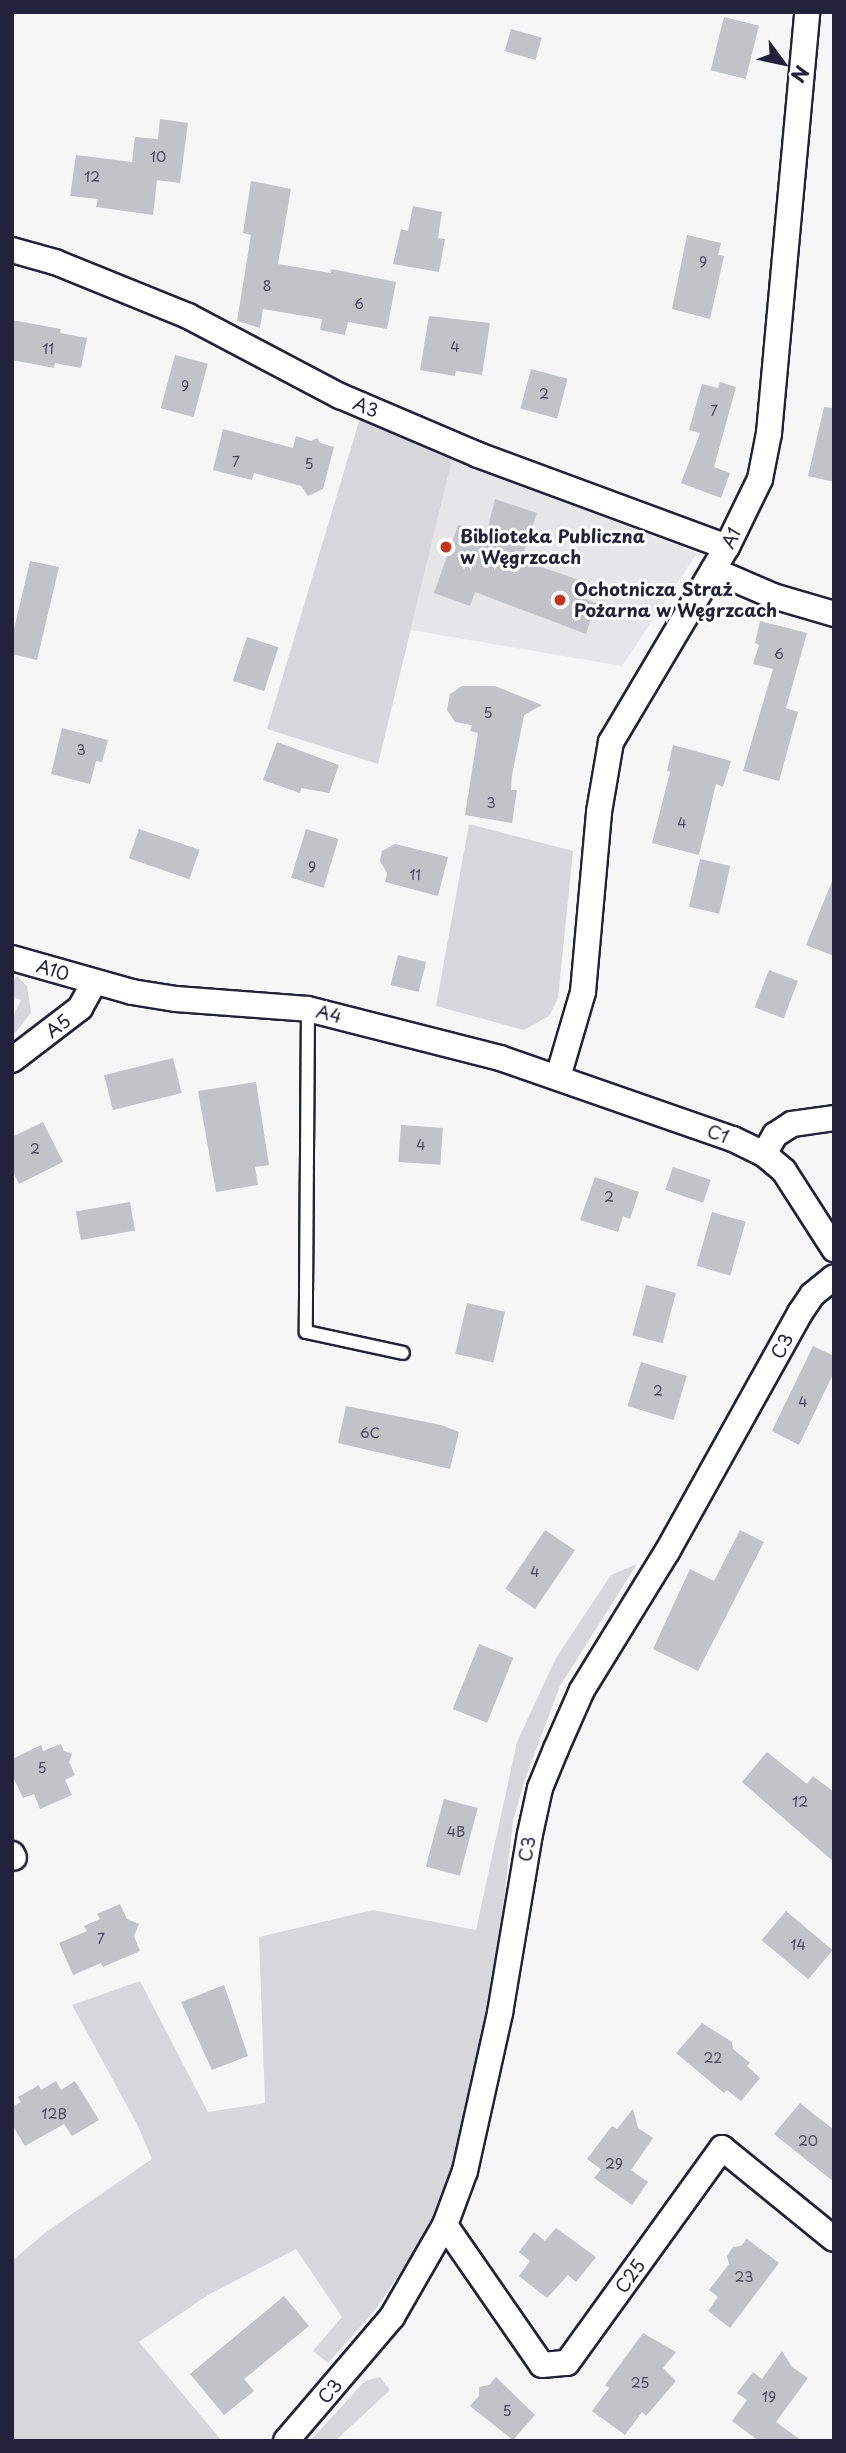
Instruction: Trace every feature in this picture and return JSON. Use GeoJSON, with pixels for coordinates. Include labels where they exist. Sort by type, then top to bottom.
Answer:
{"type":"FeatureCollection","features":[{"type":"Feature","properties":{"kind":"street","name":"A1"},"geometry":{"type":"LineString","coordinates":[[558,1077],[583,992],[599,812],[611,742],[727,547],[761,479],[769,433],[807,12]]}},
{"type":"Feature","properties":{"kind":"street","name":"A3"},"geometry":{"type":"LineString","coordinates":[[12,250],[55,262],[188,316],[340,396],[478,455],[727,547]]}},
{"type":"Feature","properties":{"kind":"street"},"geometry":{"type":"LineString","coordinates":[[713,570],[773,596],[834,614]]}},
{"type":"Feature","properties":{"kind":"street","name":"A10"},"geometry":{"type":"LineString","coordinates":[[12,958],[94,983]]}},
{"type":"Feature","properties":{"kind":"street","name":"A4"},"geometry":{"type":"LineString","coordinates":[[94,983],[176,999],[309,1009],[479,1052],[558,1077]]}},
{"type":"Feature","properties":{"kind":"street","name":"A5"},"geometry":{"type":"LineString","coordinates":[[12,1060],[80,1007],[94,983]]}},
{"type":"Feature","properties":{"kind":"street","name":"C1"},"geometry":{"type":"LineString","coordinates":[[558,1077],[733,1139],[764,1154],[794,1184],[834,1249]]}},
{"type":"Feature","properties":{"kind":"street"},"geometry":{"type":"LineString","coordinates":[[764,1154],[775,1135],[792,1125],[834,1118]]}},
{"type":"Feature","properties":{"kind":"street","name":"C3"},"geometry":{"type":"LineString","coordinates":[[286,2441],[392,2317],[445,2225],[465,2171],[500,2013],[540,1788],[582,1690],[667,1552],[800,1313],[812,1295],[834,1277]]}},
{"type":"Feature","properties":{"kind":"street","name":"C25"},"geometry":{"type":"LineString","coordinates":[[445,2225],[542,2365],[567,2362],[722,2148],[834,2239]]}},
{"type":"Feature","properties":{"kind":"lane"},"geometry":{"type":"LineString","coordinates":[[309,1009],[306,1332],[403,1353]]}},
{"type":"Feature","properties":{"kind":"shaded area"},"geometry":{"type":"Polygon","coordinates":[[[360,418],[452,460],[378,764],[267,729],[360,418]]]}},
{"type":"Feature","properties":{"kind":"shaded area"},"geometry":{"type":"Polygon","coordinates":[[[452,460],[697,553],[622,666],[411,630],[452,460]]]}},
{"type":"Feature","properties":{"kind":"shaded area"},"geometry":{"type":"Polygon","coordinates":[[[469,824],[573,851],[558,998],[549,1016],[524,1030],[436,1006],[469,824]]]}},
{"type":"Feature","properties":{"kind":"shaded area"},"geometry":{"type":"Polygon","coordinates":[[[17,976],[27,986],[31,1013],[12,1037],[12,1018],[21,1000],[12,997],[12,982],[17,976]]]}},
{"type":"Feature","properties":{"kind":"shaded area"},"geometry":{"type":"Polygon","coordinates":[[[637,1564],[560,1686],[525,1779],[513,1821],[495,1978],[469,2113],[436,2218],[376,2309],[328,2363],[313,2351],[342,2317],[296,2249],[208,2295],[139,2342],[222,2441],[12,2441],[12,2261],[46,2232],[152,2159],[137,2124],[72,2005],[140,1981],[208,2112],[265,2103],[259,1937],[373,1910],[476,1930],[517,1742],[556,1658],[611,1575],[637,1564]]]}},
{"type":"Feature","properties":{"kind":"shaded area"},"geometry":{"type":"Polygon","coordinates":[[[380,2377],[390,2390],[335,2441],[310,2441],[365,2381],[380,2377]]]}},
{"type":"Feature","properties":{"kind":"building"},"geometry":{"type":"Polygon","coordinates":[[[724,17],[759,26],[746,79],[711,70],[724,17]]]}},
{"type":"Feature","properties":{"kind":"building"},"geometry":{"type":"Polygon","coordinates":[[[511,29],[542,38],[535,60],[505,51],[511,29]]]}},
{"type":"Feature","properties":{"kind":"building"},"geometry":{"type":"Polygon","coordinates":[[[160,119],[188,123],[180,183],[157,180],[153,215],[96,207],[98,199],[70,196],[76,155],[132,162],[135,137],[158,139],[160,119]]]}},
{"type":"Feature","properties":{"kind":"building"},"geometry":{"type":"Polygon","coordinates":[[[251,181],[291,189],[278,264],[331,273],[331,269],[396,282],[387,329],[348,322],[345,335],[320,330],[322,319],[263,309],[260,328],[237,321],[251,235],[243,233],[251,181]]]}},
{"type":"Feature","properties":{"kind":"building"},"geometry":{"type":"Polygon","coordinates":[[[413,206],[442,212],[438,238],[445,239],[439,272],[393,264],[401,229],[408,231],[413,206]]]}},
{"type":"Feature","properties":{"kind":"building"},"geometry":{"type":"Polygon","coordinates":[[[687,235],[721,243],[718,255],[724,256],[710,319],[672,309],[687,235]]]}},
{"type":"Feature","properties":{"kind":"building"},"geometry":{"type":"Polygon","coordinates":[[[429,316],[490,323],[482,375],[456,371],[455,376],[420,370],[429,316]]]}},
{"type":"Feature","properties":{"kind":"building"},"geometry":{"type":"Polygon","coordinates":[[[12,320],[61,329],[60,333],[87,338],[81,368],[55,363],[54,368],[12,360],[12,320]]]}},
{"type":"Feature","properties":{"kind":"building"},"geometry":{"type":"Polygon","coordinates":[[[175,355],[208,364],[194,417],[161,408],[175,355]]]}},
{"type":"Feature","properties":{"kind":"building"},"geometry":{"type":"Polygon","coordinates":[[[531,369],[568,379],[557,418],[520,409],[531,369]]]}},
{"type":"Feature","properties":{"kind":"building"},"geometry":{"type":"Polygon","coordinates":[[[720,382],[736,387],[714,467],[730,473],[721,498],[681,483],[700,433],[689,430],[702,384],[718,388],[720,382]]]}},
{"type":"Feature","properties":{"kind":"building"},"geometry":{"type":"Polygon","coordinates":[[[824,407],[834,408],[834,482],[808,476],[824,407]]]}},
{"type":"Feature","properties":{"kind":"building"},"geometry":{"type":"Polygon","coordinates":[[[223,429],[293,448],[296,436],[311,441],[317,438],[320,443],[334,447],[323,489],[308,496],[301,486],[254,473],[252,480],[213,470],[223,429]]]}},
{"type":"Feature","properties":{"kind":"building"},"geometry":{"type":"Polygon","coordinates":[[[495,499],[537,513],[521,560],[582,581],[577,596],[596,603],[586,634],[475,592],[470,606],[434,593],[458,525],[487,531],[495,499]]]}},
{"type":"Feature","properties":{"kind":"building"},"geometry":{"type":"Polygon","coordinates":[[[30,561],[59,567],[37,660],[12,654],[12,638],[30,561]]]}},
{"type":"Feature","properties":{"kind":"building"},"geometry":{"type":"Polygon","coordinates":[[[760,621],[807,633],[786,708],[798,712],[779,781],[743,771],[773,669],[753,664],[759,645],[755,643],[760,621]]]}},
{"type":"Feature","properties":{"kind":"building"},"geometry":{"type":"Polygon","coordinates":[[[247,637],[278,647],[264,691],[233,681],[247,637]]]}},
{"type":"Feature","properties":{"kind":"building"},"geometry":{"type":"Polygon","coordinates":[[[462,686],[495,686],[542,705],[524,715],[512,775],[511,790],[517,790],[512,823],[465,815],[478,733],[470,731],[472,725],[455,722],[447,710],[450,694],[462,686]]]}},
{"type":"Feature","properties":{"kind":"building"},"geometry":{"type":"Polygon","coordinates":[[[62,728],[108,740],[102,762],[96,761],[90,784],[51,774],[62,728]]]}},
{"type":"Feature","properties":{"kind":"building"},"geometry":{"type":"Polygon","coordinates":[[[277,742],[339,765],[329,793],[301,788],[300,793],[263,780],[277,742]]]}},
{"type":"Feature","properties":{"kind":"building"},"geometry":{"type":"Polygon","coordinates":[[[673,745],[731,761],[723,787],[716,784],[699,855],[652,843],[670,772],[667,771],[673,745]]]}},
{"type":"Feature","properties":{"kind":"building"},"geometry":{"type":"Polygon","coordinates":[[[139,829],[200,850],[189,879],[129,858],[139,829]]]}},
{"type":"Feature","properties":{"kind":"building"},"geometry":{"type":"Polygon","coordinates":[[[306,829],[339,839],[324,888],[291,878],[306,829]]]}},
{"type":"Feature","properties":{"kind":"building"},"geometry":{"type":"Polygon","coordinates":[[[395,844],[448,857],[438,896],[385,882],[387,873],[380,861],[382,851],[395,844]]]}},
{"type":"Feature","properties":{"kind":"building"},"geometry":{"type":"Polygon","coordinates":[[[700,859],[730,866],[719,914],[689,907],[700,859]]]}},
{"type":"Feature","properties":{"kind":"building"},"geometry":{"type":"Polygon","coordinates":[[[834,879],[834,956],[806,945],[834,879]]]}},
{"type":"Feature","properties":{"kind":"building"},"geometry":{"type":"Polygon","coordinates":[[[398,955],[426,962],[419,992],[391,985],[398,955]]]}},
{"type":"Feature","properties":{"kind":"building"},"geometry":{"type":"Polygon","coordinates":[[[769,970],[798,981],[784,1018],[755,1007],[769,970]]]}},
{"type":"Feature","properties":{"kind":"building"},"geometry":{"type":"Polygon","coordinates":[[[173,1058],[182,1093],[113,1110],[104,1075],[173,1058]]]}},
{"type":"Feature","properties":{"kind":"building"},"geometry":{"type":"Polygon","coordinates":[[[256,1082],[269,1165],[255,1167],[258,1185],[216,1192],[198,1091],[256,1082]]]}},
{"type":"Feature","properties":{"kind":"building"},"geometry":{"type":"Polygon","coordinates":[[[43,1122],[63,1162],[19,1184],[12,1170],[12,1137],[43,1122]]]}},
{"type":"Feature","properties":{"kind":"building"},"geometry":{"type":"Polygon","coordinates":[[[401,1125],[443,1128],[440,1165],[398,1162],[401,1125]]]}},
{"type":"Feature","properties":{"kind":"building"},"geometry":{"type":"Polygon","coordinates":[[[673,1167],[711,1180],[703,1203],[665,1190],[673,1167]]]}},
{"type":"Feature","properties":{"kind":"building"},"geometry":{"type":"Polygon","coordinates":[[[595,1177],[639,1192],[630,1219],[623,1216],[618,1232],[580,1220],[595,1177]]]}},
{"type":"Feature","properties":{"kind":"building"},"geometry":{"type":"Polygon","coordinates":[[[130,1202],[135,1231],[81,1240],[76,1212],[130,1202]]]}},
{"type":"Feature","properties":{"kind":"building"},"geometry":{"type":"Polygon","coordinates":[[[712,1212],[746,1222],[730,1275],[697,1266],[712,1212]]]}},
{"type":"Feature","properties":{"kind":"building"},"geometry":{"type":"Polygon","coordinates":[[[646,1285],[676,1293],[662,1343],[633,1335],[646,1285]]]}},
{"type":"Feature","properties":{"kind":"building"},"geometry":{"type":"Polygon","coordinates":[[[467,1303],[505,1312],[493,1362],[455,1354],[467,1303]]]}},
{"type":"Feature","properties":{"kind":"building"},"geometry":{"type":"Polygon","coordinates":[[[813,1346],[834,1356],[834,1372],[799,1445],[772,1431],[813,1346]]]}},
{"type":"Feature","properties":{"kind":"building"},"geometry":{"type":"Polygon","coordinates":[[[641,1362],[687,1376],[673,1420],[628,1406],[641,1362]]]}},
{"type":"Feature","properties":{"kind":"building"},"geometry":{"type":"Polygon","coordinates":[[[346,1406],[441,1425],[459,1432],[450,1469],[338,1443],[346,1406]]]}},
{"type":"Feature","properties":{"kind":"building"},"geometry":{"type":"Polygon","coordinates":[[[545,1530],[575,1550],[535,1609],[505,1589],[545,1530]]]}},
{"type":"Feature","properties":{"kind":"building"},"geometry":{"type":"Polygon","coordinates":[[[740,1530],[764,1542],[698,1671],[653,1649],[690,1569],[714,1581],[740,1530]]]}},
{"type":"Feature","properties":{"kind":"building"},"geometry":{"type":"Polygon","coordinates":[[[479,1644],[513,1658],[487,1723],[453,1709],[479,1644]]]}},
{"type":"Feature","properties":{"kind":"building"},"geometry":{"type":"Polygon","coordinates":[[[61,1744],[64,1751],[72,1754],[69,1762],[75,1775],[65,1780],[72,1795],[40,1809],[34,1794],[23,1798],[12,1775],[12,1759],[41,1745],[43,1751],[61,1744]]]}},
{"type":"Feature","properties":{"kind":"building"},"geometry":{"type":"Polygon","coordinates":[[[767,1752],[807,1784],[813,1776],[834,1792],[834,1862],[742,1782],[767,1752]]]}},
{"type":"Feature","properties":{"kind":"building"},"geometry":{"type":"Polygon","coordinates":[[[444,1799],[478,1808],[460,1876],[426,1867],[444,1799]]]}},
{"type":"Feature","properties":{"kind":"building"},"geometry":{"type":"Polygon","coordinates":[[[120,1904],[127,1919],[139,1924],[134,1936],[140,1951],[103,1967],[101,1963],[73,1975],[59,1943],[87,1931],[84,1926],[100,1919],[97,1914],[120,1904]]]}},
{"type":"Feature","properties":{"kind":"building"},"geometry":{"type":"Polygon","coordinates":[[[786,1911],[833,1950],[808,1979],[762,1940],[786,1911]]]}},
{"type":"Feature","properties":{"kind":"building"},"geometry":{"type":"Polygon","coordinates":[[[224,1985],[248,2056],[212,2070],[181,2002],[224,1985]]]}},
{"type":"Feature","properties":{"kind":"building"},"geometry":{"type":"Polygon","coordinates":[[[702,2023],[732,2042],[733,2049],[750,2063],[747,2066],[760,2078],[741,2101],[727,2090],[724,2093],[676,2053],[702,2023]]]}},
{"type":"Feature","properties":{"kind":"building"},"geometry":{"type":"Polygon","coordinates":[[[56,2081],[61,2090],[75,2081],[99,2120],[72,2136],[64,2124],[25,2146],[12,2125],[12,2107],[21,2102],[18,2097],[39,2085],[41,2090],[56,2081]]]}},
{"type":"Feature","properties":{"kind":"building"},"geometry":{"type":"Polygon","coordinates":[[[800,2103],[834,2130],[834,2182],[774,2134],[800,2103]]]}},
{"type":"Feature","properties":{"kind":"building"},"geometry":{"type":"Polygon","coordinates":[[[633,2109],[638,2128],[653,2138],[631,2170],[648,2182],[632,2205],[594,2178],[601,2169],[587,2159],[612,2126],[617,2129],[633,2109]]]}},
{"type":"Feature","properties":{"kind":"building"},"geometry":{"type":"Polygon","coordinates":[[[556,2228],[596,2257],[576,2282],[568,2275],[547,2298],[519,2276],[530,2261],[519,2252],[534,2232],[545,2241],[556,2228]]]}},
{"type":"Feature","properties":{"kind":"building"},"geometry":{"type":"Polygon","coordinates":[[[747,2239],[779,2263],[730,2328],[708,2311],[718,2297],[709,2290],[729,2264],[727,2256],[733,2247],[741,2246],[747,2239]]]}},
{"type":"Feature","properties":{"kind":"building"},"geometry":{"type":"Polygon","coordinates":[[[284,2296],[309,2326],[244,2379],[254,2391],[224,2415],[190,2374],[284,2296]]]}},
{"type":"Feature","properties":{"kind":"building"},"geometry":{"type":"Polygon","coordinates":[[[643,2333],[676,2352],[663,2368],[676,2381],[646,2416],[642,2412],[625,2435],[592,2411],[609,2388],[605,2385],[643,2333]]]}},
{"type":"Feature","properties":{"kind":"building"},"geometry":{"type":"Polygon","coordinates":[[[782,2351],[792,2367],[808,2378],[776,2422],[802,2441],[759,2441],[732,2421],[747,2400],[737,2393],[753,2372],[762,2379],[782,2351]]]}},
{"type":"Feature","properties":{"kind":"building"},"geometry":{"type":"Polygon","coordinates":[[[496,2377],[535,2415],[513,2440],[470,2406],[479,2396],[479,2387],[489,2385],[496,2377]]]}},
{"type":"Feature","properties":{"kind":"place","name":"Biblioteka Publiczna w Węgrzcach"},"geometry":{"type":"Point","coordinates":[446,547]}},
{"type":"Feature","properties":{"kind":"place","name":"Ochotnicza Straż Pożarna w Węgrzcach"},"geometry":{"type":"Point","coordinates":[560,600]}}]}
